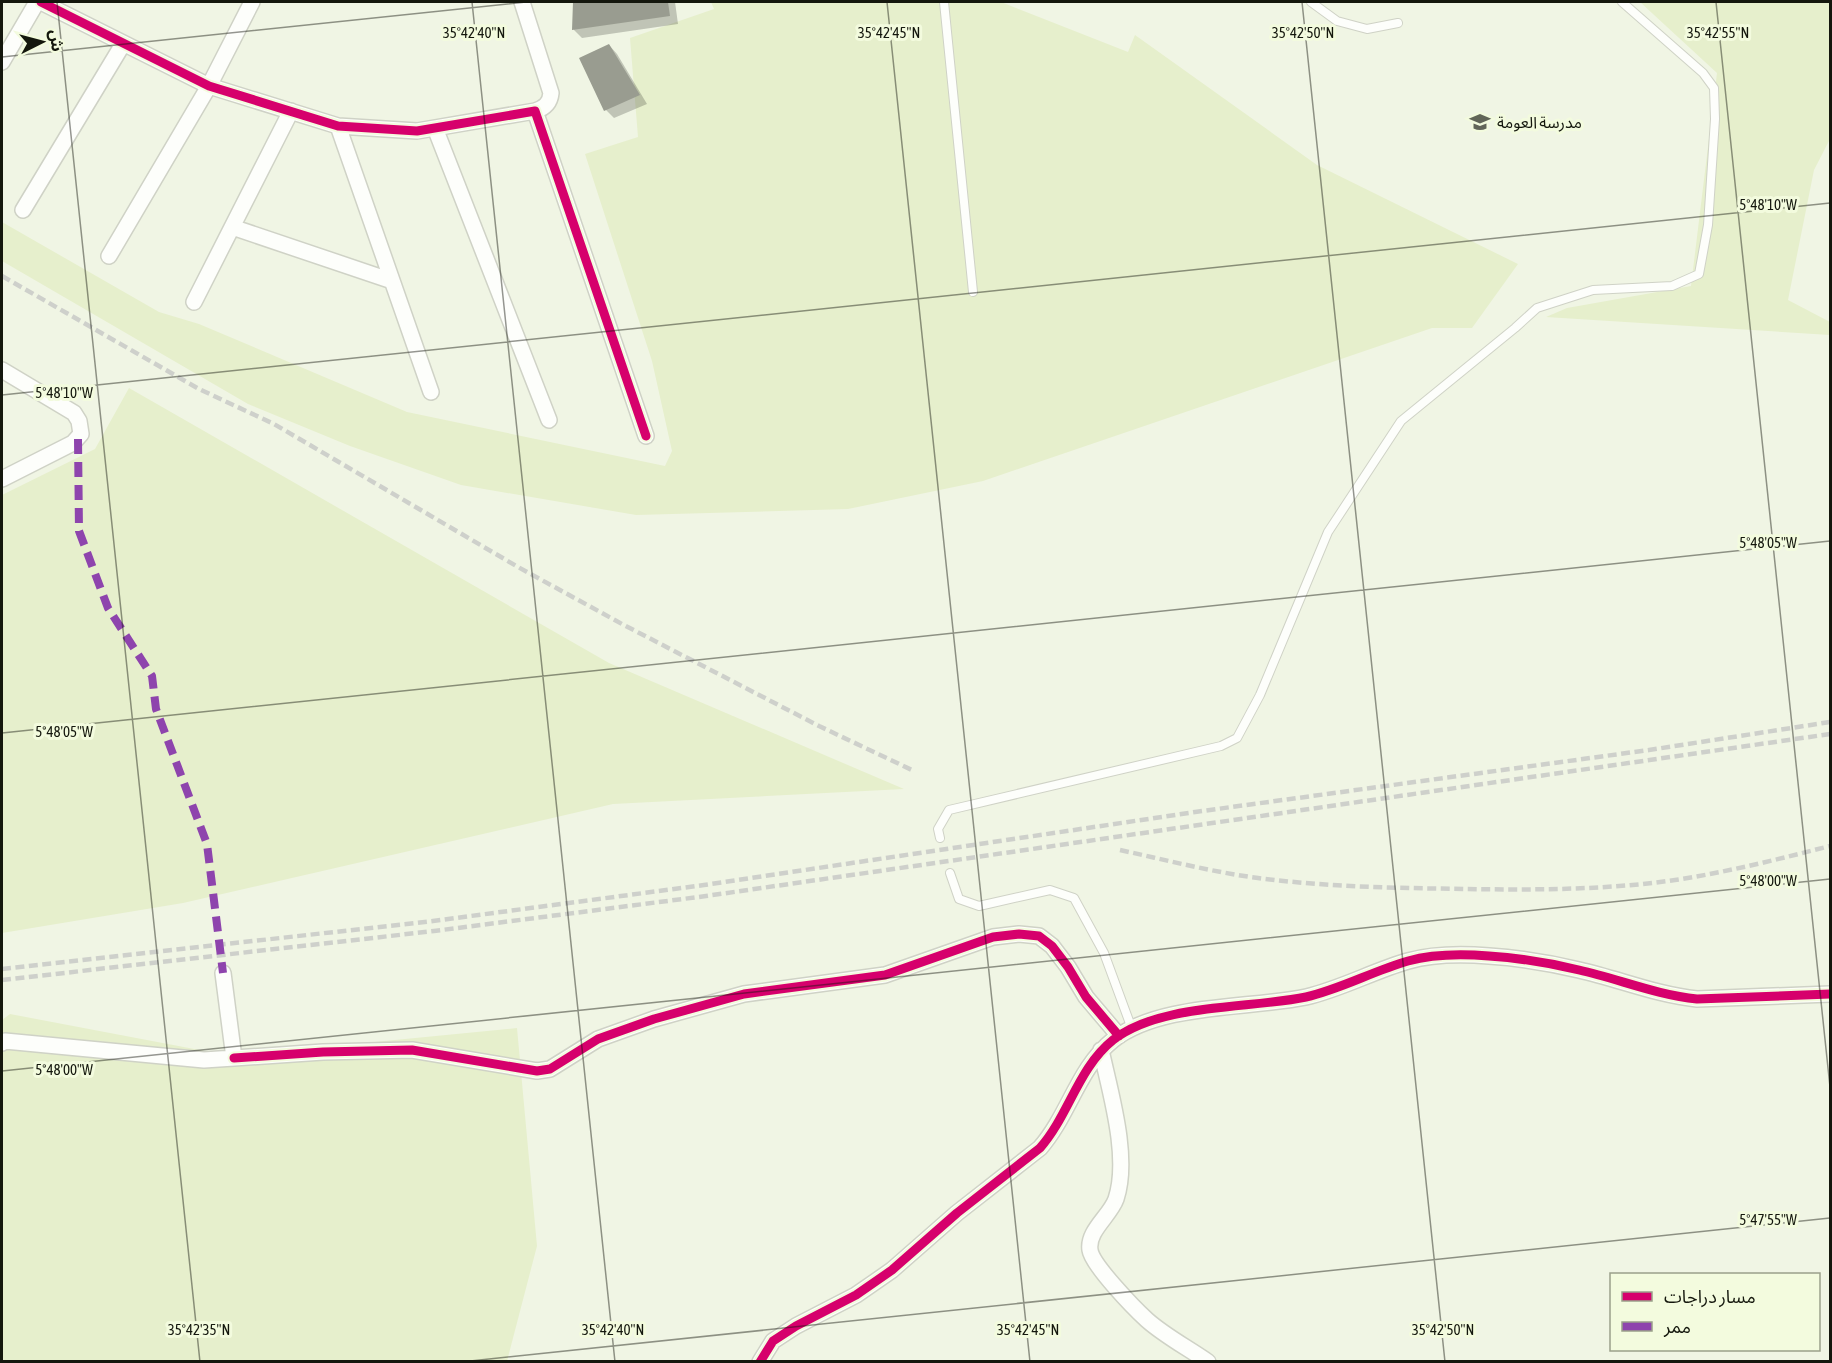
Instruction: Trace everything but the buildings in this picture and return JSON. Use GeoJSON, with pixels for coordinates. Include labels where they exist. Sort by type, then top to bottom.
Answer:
{"type":"FeatureCollection","features":[{"type":"Feature","properties":{"kind":"street"},"geometry":{"type":"LineString","coordinates":[[2,62],[39,2],[209,86],[338,126],[417,131],[535,111],[545,107],[551,98],[551,93],[522,2]]}},
{"type":"Feature","properties":{"kind":"street"},"geometry":{"type":"LineString","coordinates":[[109,256],[209,86],[252,2]]}},
{"type":"Feature","properties":{"kind":"street"},"geometry":{"type":"LineString","coordinates":[[23,210],[123,44]]}},
{"type":"Feature","properties":{"kind":"street"},"geometry":{"type":"LineString","coordinates":[[194,302],[291,111]]}},
{"type":"Feature","properties":{"kind":"street"},"geometry":{"type":"LineString","coordinates":[[535,111],[646,436]]}},
{"type":"Feature","properties":{"kind":"street"},"geometry":{"type":"LineString","coordinates":[[338,126],[431,392]]}},
{"type":"Feature","properties":{"kind":"street"},"geometry":{"type":"LineString","coordinates":[[435,128],[549,420]]}},
{"type":"Feature","properties":{"kind":"street"},"geometry":{"type":"LineString","coordinates":[[232,227],[392,282]]}},
{"type":"Feature","properties":{"kind":"street"},"geometry":{"type":"LineString","coordinates":[[2,370],[74,413],[81,428],[81,434],[73,443],[2,479]]}},
{"type":"Feature","properties":{"kind":"street"},"geometry":{"type":"LineString","coordinates":[[2,1043],[5,1041],[204,1060],[323,1052],[412,1050],[537,1071],[550,1069],[598,1039],[654,1019],[744,994],[885,975],[993,937],[1019,934],[1039,936],[1052,946],[1086,997],[1125,1033]]}},
{"type":"Feature","properties":{"kind":"street"},"geometry":{"type":"LineString","coordinates":[[760,1362],[773,1341],[796,1326],[856,1295],[892,1270],[957,1213],[1040,1148],[1049,1138],[1071,1096],[1101,1050],[1125,1033],[1157,1020],[1196,1010],[1321,993],[1411,960],[1430,957],[1489,956],[1544,964],[1578,970],[1678,997],[1697,999],[1830,994]]}},
{"type":"Feature","properties":{"kind":"street"},"geometry":{"type":"LineString","coordinates":[[223,973],[234,1058]]}},
{"type":"Feature","properties":{"kind":"street"},"geometry":{"type":"LineString","coordinates":[[1101,1050],[1118,1134],[1120,1177],[1116,1200],[1090,1240],[1091,1255],[1100,1269],[1148,1320],[1208,1362]]}},
{"type":"Feature","properties":{"kind":"lane"},"geometry":{"type":"LineString","coordinates":[[944,2],[973,292]]}},
{"type":"Feature","properties":{"kind":"lane"},"geometry":{"type":"LineString","coordinates":[[1311,2],[1337,21],[1367,29],[1398,23]]}},
{"type":"Feature","properties":{"kind":"lane"},"geometry":{"type":"LineString","coordinates":[[940,838],[938,829],[949,810],[1221,747],[1237,738],[1260,695],[1328,532],[1401,421],[1537,308],[1593,290],[1672,286],[1699,274],[1708,225],[1715,118],[1714,88],[1703,73],[1622,2]]}},
{"type":"Feature","properties":{"kind":"lane"},"geometry":{"type":"LineString","coordinates":[[950,873],[959,898],[979,906],[1050,890],[1074,898],[1104,953],[1125,1033]]}},
{"type":"Feature","properties":{"kind":"green space"},"geometry":{"type":"Polygon","coordinates":[[[711,2],[1001,2],[1128,52],[1135,35],[1317,165],[1518,264],[1472,328],[1432,328],[983,481],[848,509],[636,515],[461,485],[350,446],[248,404],[2,261],[2,222],[159,312],[199,324],[407,412],[665,466],[672,451],[652,361],[585,154],[638,137],[630,38],[714,9],[711,2]]]}},
{"type":"Feature","properties":{"kind":"green space"},"geometry":{"type":"Polygon","coordinates":[[[1640,2],[1830,2],[1830,139],[1814,170],[1788,300],[1830,322],[1830,335],[1546,317],[1567,308],[1691,286],[1717,73],[1640,2]]]}},
{"type":"Feature","properties":{"kind":"green space"},"geometry":{"type":"Polygon","coordinates":[[[129,388],[609,663],[904,789],[613,804],[183,903],[2,933],[2,495],[95,449],[129,388]]]}},
{"type":"Feature","properties":{"kind":"green space"},"geometry":{"type":"Polygon","coordinates":[[[10,1014],[231,1056],[517,1028],[537,1246],[507,1361],[2,1361],[2,1020],[10,1014]]]}},
{"type":"Feature","properties":{"kind":"railway"},"geometry":{"type":"LineString","coordinates":[[2,276],[199,389],[274,424],[518,567],[622,624],[819,726],[914,771]]}},
{"type":"Feature","properties":{"kind":"railway"},"geometry":{"type":"LineString","coordinates":[[2,969],[433,921],[704,885],[1195,812],[1649,750],[1830,722]]}},
{"type":"Feature","properties":{"kind":"railway"},"geometry":{"type":"LineString","coordinates":[[2,980],[434,931],[706,896],[1830,734]]}},
{"type":"Feature","properties":{"kind":"railway"},"geometry":{"type":"LineString","coordinates":[[1120,850],[1224,873],[1284,881],[1388,887],[1571,889],[1675,880],[1734,869],[1830,846]]}},
{"type":"Feature","properties":{"kind":"marked path"},"geometry":{"type":"LineString","coordinates":[[78,439],[79,531],[108,608],[152,676],[156,709],[207,844],[223,973]]}},
{"type":"Feature","properties":{"kind":"cycle path"},"geometry":{"type":"LineString","coordinates":[[41,2],[209,86],[338,126],[417,131],[535,111],[646,436]]}},
{"type":"Feature","properties":{"kind":"cycle path"},"geometry":{"type":"LineString","coordinates":[[234,1058],[323,1052],[412,1050],[537,1071],[550,1069],[598,1039],[654,1019],[744,994],[885,975],[993,937],[1019,934],[1039,936],[1052,946],[1086,997],[1119,1036]]}},
{"type":"Feature","properties":{"kind":"cycle path"},"geometry":{"type":"LineString","coordinates":[[760,1362],[773,1341],[796,1326],[856,1295],[892,1270],[957,1213],[1040,1148],[1101,1051],[1132,1028],[1155,1019],[1206,1009],[1306,997],[1408,961],[1448,955],[1500,957],[1546,963],[1667,994],[1697,999],[1830,994]]}},
{"type":"Feature","properties":{"kind":"place","name":"مدرسة العومة"},"geometry":{"type":"Point","coordinates":[1480,122]}}]}
